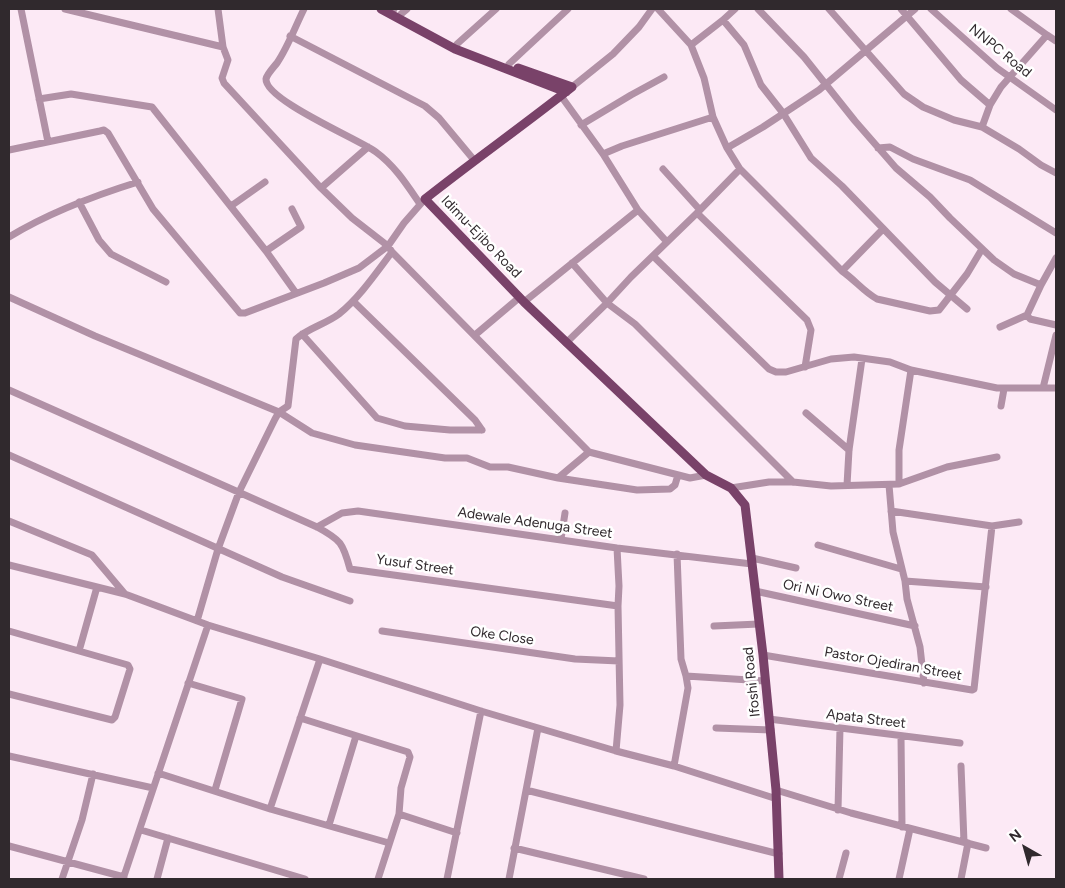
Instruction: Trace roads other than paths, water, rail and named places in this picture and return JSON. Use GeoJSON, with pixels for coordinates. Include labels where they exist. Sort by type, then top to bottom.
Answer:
{"type":"FeatureCollection","features":[{"type":"Feature","properties":{"kind":"main road"},"geometry":{"type":"LineString","coordinates":[[381,9],[466,50],[509,64],[566,92]]}},
{"type":"Feature","properties":{"kind":"main road"},"geometry":{"type":"LineString","coordinates":[[397,10],[413,24],[466,50],[566,92]]}},
{"type":"Feature","properties":{"kind":"main road","name":"Idimu-Ejibo Road"},"geometry":{"type":"LineString","coordinates":[[566,92],[474,160],[422,202],[706,475],[731,488]]}},
{"type":"Feature","properties":{"kind":"main road","name":"Ifoshi Road"},"geometry":{"type":"LineString","coordinates":[[731,488],[745,505],[752,561],[777,794],[779,879]]}},
{"type":"Feature","properties":{"kind":"street"},"geometry":{"type":"LineString","coordinates":[[21,9],[48,142]]}},
{"type":"Feature","properties":{"kind":"street"},"geometry":{"type":"LineString","coordinates":[[65,9],[223,47]]}},
{"type":"Feature","properties":{"kind":"street"},"geometry":{"type":"LineString","coordinates":[[218,9],[223,47],[228,60],[222,78],[224,83],[321,188],[352,218],[390,249],[589,452],[690,478],[706,475]]}},
{"type":"Feature","properties":{"kind":"street"},"geometry":{"type":"LineString","coordinates":[[197,621],[218,549],[239,492],[279,412],[288,406],[290,402],[295,342],[302,334],[338,314],[354,301],[390,249],[404,223],[422,202],[395,170],[368,147],[286,103],[267,84],[267,77],[277,62],[304,9]]}},
{"type":"Feature","properties":{"kind":"street"},"geometry":{"type":"LineString","coordinates":[[456,44],[496,9]]}},
{"type":"Feature","properties":{"kind":"street"},"geometry":{"type":"LineString","coordinates":[[509,64],[568,9]]}},
{"type":"Feature","properties":{"kind":"street"},"geometry":{"type":"LineString","coordinates":[[652,9],[639,27],[614,54],[566,92],[581,125],[603,154],[638,210],[667,242]]}},
{"type":"Feature","properties":{"kind":"street"},"geometry":{"type":"LineString","coordinates":[[658,9],[691,45],[704,78],[713,117],[727,148],[740,169],[842,271],[854,279],[870,295],[877,299],[934,311],[942,307],[967,274],[982,249]]}},
{"type":"Feature","properties":{"kind":"street"},"geometry":{"type":"LineString","coordinates":[[691,45],[735,9]]}},
{"type":"Feature","properties":{"kind":"street"},"geometry":{"type":"LineString","coordinates":[[758,9],[804,57],[824,85],[896,168],[930,197],[982,249],[1003,267],[1041,286]]}},
{"type":"Feature","properties":{"kind":"street"},"geometry":{"type":"LineString","coordinates":[[829,9],[904,94],[913,101],[954,120],[982,127],[1056,173]]}},
{"type":"Feature","properties":{"kind":"street"},"geometry":{"type":"LineString","coordinates":[[901,9],[961,80],[990,105]]}},
{"type":"Feature","properties":{"kind":"street"},"geometry":{"type":"LineString","coordinates":[[727,148],[824,85],[915,9]]}},
{"type":"Feature","properties":{"kind":"street","name":"NNPC Road"},"geometry":{"type":"LineString","coordinates":[[931,9],[1009,77],[1056,110]]}},
{"type":"Feature","properties":{"kind":"street"},"geometry":{"type":"LineString","coordinates":[[1012,9],[1056,41]]}},
{"type":"Feature","properties":{"kind":"street"},"geometry":{"type":"LineString","coordinates":[[723,20],[744,45],[761,85],[783,113],[812,158],[936,282],[967,308]]}},
{"type":"Feature","properties":{"kind":"street"},"geometry":{"type":"LineString","coordinates":[[982,127],[990,105],[1009,77],[1047,35]]}},
{"type":"Feature","properties":{"kind":"street"},"geometry":{"type":"LineString","coordinates":[[290,36],[425,106],[440,118],[474,160]]}},
{"type":"Feature","properties":{"kind":"street"},"geometry":{"type":"LineString","coordinates":[[581,125],[664,77]]}},
{"type":"Feature","properties":{"kind":"street"},"geometry":{"type":"LineString","coordinates":[[39,99],[71,94],[152,107],[266,251],[296,293]]}},
{"type":"Feature","properties":{"kind":"street"},"geometry":{"type":"LineString","coordinates":[[603,154],[622,146],[713,117]]}},
{"type":"Feature","properties":{"kind":"street"},"geometry":{"type":"LineString","coordinates":[[9,150],[104,130],[108,133],[153,209],[240,313],[245,313],[358,268],[390,249]]}},
{"type":"Feature","properties":{"kind":"street"},"geometry":{"type":"LineString","coordinates":[[321,188],[368,147]]}},
{"type":"Feature","properties":{"kind":"street"},"geometry":{"type":"LineString","coordinates":[[878,148],[890,147],[913,160],[970,180],[1056,233]]}},
{"type":"Feature","properties":{"kind":"street"},"geometry":{"type":"LineString","coordinates":[[663,169],[699,212],[807,320],[811,330],[805,367]]}},
{"type":"Feature","properties":{"kind":"street"},"geometry":{"type":"LineString","coordinates":[[566,342],[699,212],[740,169]]}},
{"type":"Feature","properties":{"kind":"street"},"geometry":{"type":"LineString","coordinates":[[9,237],[47,215],[138,182]]}},
{"type":"Feature","properties":{"kind":"street"},"geometry":{"type":"LineString","coordinates":[[231,206],[266,182]]}},
{"type":"Feature","properties":{"kind":"street"},"geometry":{"type":"LineString","coordinates":[[79,202],[99,240],[111,254],[166,282]]}},
{"type":"Feature","properties":{"kind":"street"},"geometry":{"type":"LineString","coordinates":[[266,251],[301,228],[292,209]]}},
{"type":"Feature","properties":{"kind":"street"},"geometry":{"type":"LineString","coordinates":[[475,335],[572,264],[638,210]]}},
{"type":"Feature","properties":{"kind":"street"},"geometry":{"type":"LineString","coordinates":[[842,271],[883,229]]}},
{"type":"Feature","properties":{"kind":"street"},"geometry":{"type":"LineString","coordinates":[[653,256],[768,369],[776,372],[805,367],[831,359],[854,357],[890,362],[911,370],[1004,389],[1056,388]]}},
{"type":"Feature","properties":{"kind":"street"},"geometry":{"type":"LineString","coordinates":[[1000,327],[1027,315],[1056,258]]}},
{"type":"Feature","properties":{"kind":"street"},"geometry":{"type":"LineString","coordinates":[[572,264],[607,303],[635,324],[793,482]]}},
{"type":"Feature","properties":{"kind":"street"},"geometry":{"type":"LineString","coordinates":[[9,297],[95,336],[279,412],[312,433],[341,442],[445,458],[467,458],[490,467],[508,467],[558,478],[637,490],[670,489],[675,485],[678,474]]}},
{"type":"Feature","properties":{"kind":"street"},"geometry":{"type":"LineString","coordinates":[[302,334],[377,418],[414,427],[482,430],[475,420],[354,301]]}},
{"type":"Feature","properties":{"kind":"street"},"geometry":{"type":"LineString","coordinates":[[1027,315],[1030,319],[1056,325]]}},
{"type":"Feature","properties":{"kind":"street"},"geometry":{"type":"LineString","coordinates":[[1043,388],[1056,335]]}},
{"type":"Feature","properties":{"kind":"street"},"geometry":{"type":"LineString","coordinates":[[847,485],[848,450],[862,359]]}},
{"type":"Feature","properties":{"kind":"street"},"geometry":{"type":"LineString","coordinates":[[899,484],[899,450],[911,370]]}},
{"type":"Feature","properties":{"kind":"street"},"geometry":{"type":"LineString","coordinates":[[1001,406],[1004,389]]}},
{"type":"Feature","properties":{"kind":"street","name":"Yusuf Street"},"geometry":{"type":"LineString","coordinates":[[9,390],[317,527],[337,538],[345,550],[350,569],[618,606]]}},
{"type":"Feature","properties":{"kind":"street"},"geometry":{"type":"LineString","coordinates":[[806,413],[848,450]]}},
{"type":"Feature","properties":{"kind":"street"},"geometry":{"type":"LineString","coordinates":[[558,478],[589,452]]}},
{"type":"Feature","properties":{"kind":"street"},"geometry":{"type":"LineString","coordinates":[[9,455],[282,577],[350,601]]}},
{"type":"Feature","properties":{"kind":"street"},"geometry":{"type":"LineString","coordinates":[[731,488],[756,483],[793,482],[831,486],[899,484],[947,467],[996,457]]}},
{"type":"Feature","properties":{"kind":"street"},"geometry":{"type":"LineString","coordinates":[[889,485],[893,532],[905,581],[907,599],[921,652],[924,683]]}},
{"type":"Feature","properties":{"kind":"street","name":"Adewale Adenuga Street"},"geometry":{"type":"LineString","coordinates":[[317,527],[342,513],[358,511],[617,548],[752,561],[796,568]]}},
{"type":"Feature","properties":{"kind":"street"},"geometry":{"type":"LineString","coordinates":[[891,511],[992,526],[1019,522]]}},
{"type":"Feature","properties":{"kind":"street"},"geometry":{"type":"LineString","coordinates":[[561,539],[565,513]]}},
{"type":"Feature","properties":{"kind":"street"},"geometry":{"type":"LineString","coordinates":[[9,520],[92,555],[125,594]]}},
{"type":"Feature","properties":{"kind":"street","name":"Pastor Ojediran Street"},"geometry":{"type":"LineString","coordinates":[[763,655],[924,683],[974,689],[992,526]]}},
{"type":"Feature","properties":{"kind":"street"},"geometry":{"type":"LineString","coordinates":[[818,545],[901,569]]}},
{"type":"Feature","properties":{"kind":"street"},"geometry":{"type":"LineString","coordinates":[[616,751],[620,705],[617,548]]}},
{"type":"Feature","properties":{"kind":"street"},"geometry":{"type":"LineString","coordinates":[[674,766],[688,688],[682,659],[677,554]]}},
{"type":"Feature","properties":{"kind":"street"},"geometry":{"type":"LineString","coordinates":[[9,564],[125,594],[208,625],[481,711],[616,751],[910,830],[986,848]]}},
{"type":"Feature","properties":{"kind":"street"},"geometry":{"type":"LineString","coordinates":[[905,581],[986,587]]}},
{"type":"Feature","properties":{"kind":"street"},"geometry":{"type":"LineString","coordinates":[[79,651],[97,587]]}},
{"type":"Feature","properties":{"kind":"street","name":"Ori Ni Owo Street"},"geometry":{"type":"LineString","coordinates":[[755,591],[915,626]]}},
{"type":"Feature","properties":{"kind":"street"},"geometry":{"type":"LineString","coordinates":[[714,626],[759,624]]}},
{"type":"Feature","properties":{"kind":"street"},"geometry":{"type":"LineString","coordinates":[[9,846],[124,878],[208,625]]}},
{"type":"Feature","properties":{"kind":"street"},"geometry":{"type":"LineString","coordinates":[[9,631],[130,666],[123,693],[113,719],[110,720],[9,694]]}},
{"type":"Feature","properties":{"kind":"street","name":"Oke Close"},"geometry":{"type":"LineString","coordinates":[[382,631],[575,659],[619,661]]}},
{"type":"Feature","properties":{"kind":"street"},"geometry":{"type":"LineString","coordinates":[[270,809],[320,659]]}},
{"type":"Feature","properties":{"kind":"street"},"geometry":{"type":"LineString","coordinates":[[686,676],[765,681]]}},
{"type":"Feature","properties":{"kind":"street"},"geometry":{"type":"LineString","coordinates":[[188,683],[242,700],[215,790]]}},
{"type":"Feature","properties":{"kind":"street"},"geometry":{"type":"LineString","coordinates":[[447,879],[481,711]]}},
{"type":"Feature","properties":{"kind":"street"},"geometry":{"type":"LineString","coordinates":[[300,718],[410,754],[400,788],[399,814],[378,879]]}},
{"type":"Feature","properties":{"kind":"street","name":"Apata Street"},"geometry":{"type":"LineString","coordinates":[[769,719],[960,743]]}},
{"type":"Feature","properties":{"kind":"street"},"geometry":{"type":"LineString","coordinates":[[509,879],[538,728]]}},
{"type":"Feature","properties":{"kind":"street"},"geometry":{"type":"LineString","coordinates":[[716,728],[770,730]]}},
{"type":"Feature","properties":{"kind":"street"},"geometry":{"type":"LineString","coordinates":[[838,810],[840,728]]}},
{"type":"Feature","properties":{"kind":"street"},"geometry":{"type":"LineString","coordinates":[[328,825],[356,736]]}},
{"type":"Feature","properties":{"kind":"street"},"geometry":{"type":"LineString","coordinates":[[901,736],[902,827]]}},
{"type":"Feature","properties":{"kind":"street"},"geometry":{"type":"LineString","coordinates":[[9,756],[153,788]]}},
{"type":"Feature","properties":{"kind":"street"},"geometry":{"type":"LineString","coordinates":[[961,766],[966,843],[961,879]]}},
{"type":"Feature","properties":{"kind":"street"},"geometry":{"type":"LineString","coordinates":[[158,773],[270,809],[390,842]]}},
{"type":"Feature","properties":{"kind":"street"},"geometry":{"type":"LineString","coordinates":[[62,879],[82,820],[93,774]]}},
{"type":"Feature","properties":{"kind":"street"},"geometry":{"type":"LineString","coordinates":[[526,790],[779,854]]}},
{"type":"Feature","properties":{"kind":"street"},"geometry":{"type":"LineString","coordinates":[[399,814],[457,833]]}},
{"type":"Feature","properties":{"kind":"street"},"geometry":{"type":"LineString","coordinates":[[140,830],[305,879]]}},
{"type":"Feature","properties":{"kind":"street"},"geometry":{"type":"LineString","coordinates":[[899,879],[910,830]]}},
{"type":"Feature","properties":{"kind":"street"},"geometry":{"type":"LineString","coordinates":[[157,879],[168,838]]}},
{"type":"Feature","properties":{"kind":"street"},"geometry":{"type":"LineString","coordinates":[[514,848],[644,879]]}},
{"type":"Feature","properties":{"kind":"street"},"geometry":{"type":"LineString","coordinates":[[839,879],[846,853]]}}]}
